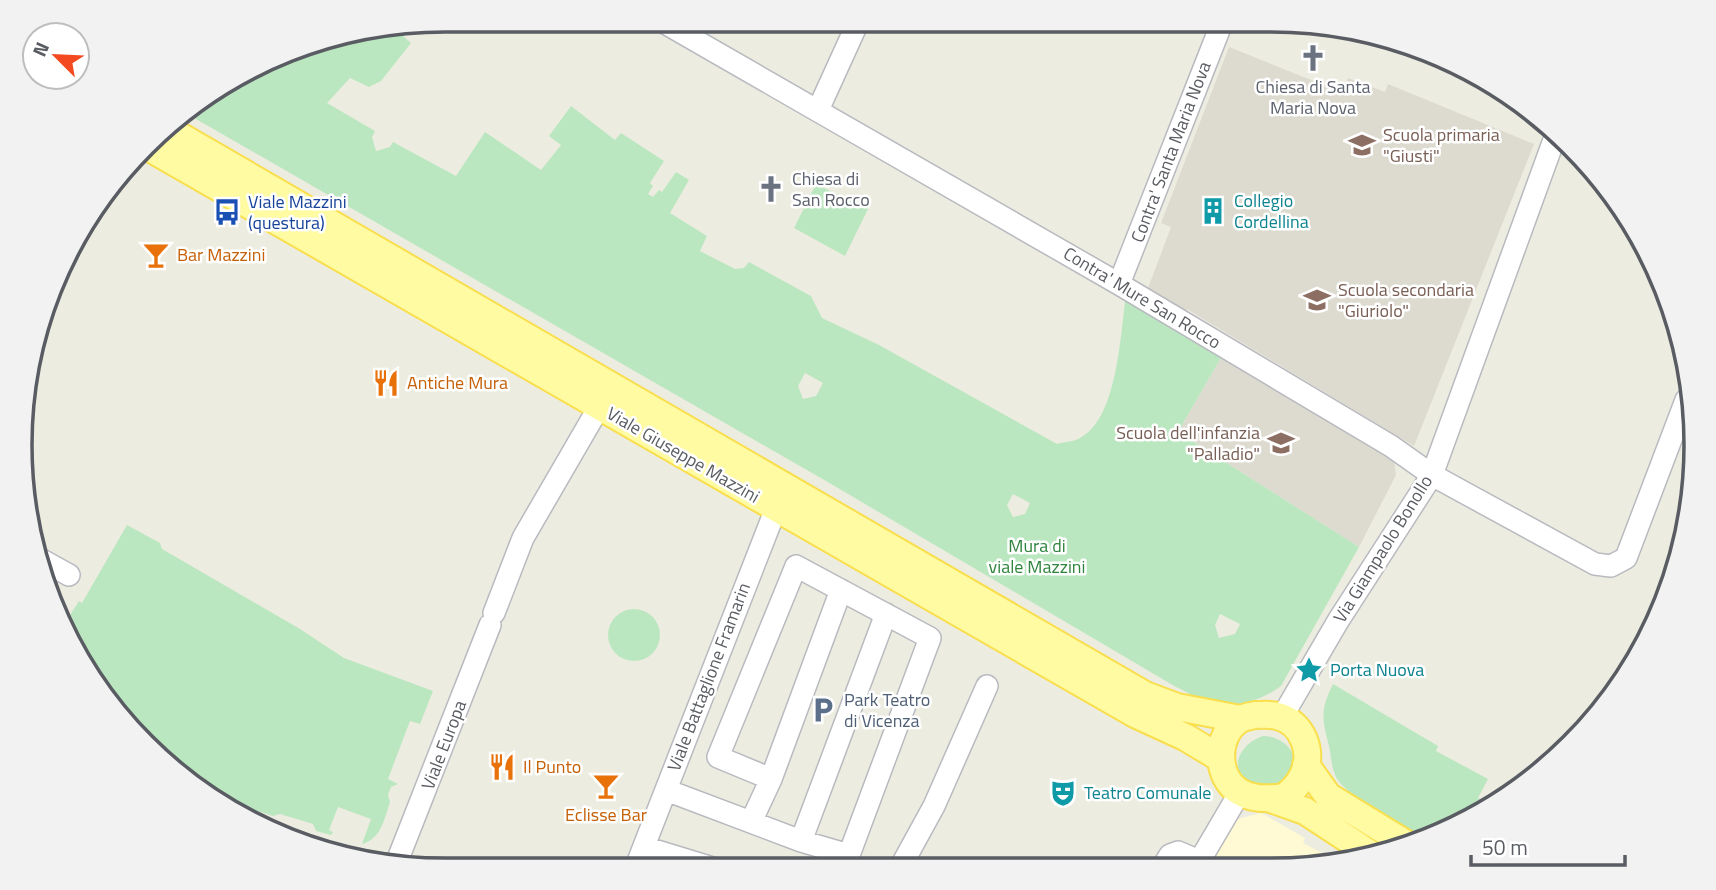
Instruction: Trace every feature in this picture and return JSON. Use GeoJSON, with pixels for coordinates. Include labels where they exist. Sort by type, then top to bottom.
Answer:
{"type":"FeatureCollection","features":[{"type":"Feature","properties":{"kind":"main road","name":"Viale Giuseppe Mazzini"},"geometry":{"type":"LineString","coordinates":[[174,133],[1135,714],[1185,737],[1220,758]]}},
{"type":"Feature","properties":{"kind":"main road","name":"Viale Giuseppe Mazzini"},"geometry":{"type":"LineString","coordinates":[[154,152],[599,407],[780,497],[1144,695],[1177,707],[1240,719]]}},
{"type":"Feature","properties":{"kind":"main road"},"geometry":{"type":"LineString","coordinates":[[1271,799],[1284,797],[1303,776],[1306,765],[1303,734],[1295,724],[1282,718],[1255,715],[1240,719],[1225,735],[1220,758],[1224,773],[1231,784],[1240,792],[1305,811],[1362,848]]}},
{"type":"Feature","properties":{"kind":"main road"},"geometry":{"type":"LineString","coordinates":[[1306,765],[1328,796],[1398,839]]}},
{"type":"Feature","properties":{"kind":"street","name":"Contra' Mure San Rocco"},"geometry":{"type":"LineString","coordinates":[[679,32],[796,106],[818,110],[1119,284],[1391,446],[1432,475],[1595,565],[1611,566],[1626,558],[1683,408]]}},
{"type":"Feature","properties":{"kind":"street"},"geometry":{"type":"LineString","coordinates":[[818,110],[854,32]]}},
{"type":"Feature","properties":{"kind":"street","name":"Contra' Santa Maria Nova"},"geometry":{"type":"LineString","coordinates":[[1119,284],[1218,32]]}},
{"type":"Feature","properties":{"kind":"street","name":"Via Giampaolo Bonollo"},"geometry":{"type":"LineString","coordinates":[[1282,718],[1338,621],[1432,475],[1553,143]]}},
{"type":"Feature","properties":{"kind":"street","name":"Viale Europa"},"geometry":{"type":"LineString","coordinates":[[399,856],[523,538],[599,407]]}},
{"type":"Feature","properties":{"kind":"street","name":"Viale Battaglione Framarin"},"geometry":{"type":"LineString","coordinates":[[639,858],[780,497]]}},
{"type":"Feature","properties":{"kind":"street"},"geometry":{"type":"LineString","coordinates":[[49,564],[69,575]]}},
{"type":"Feature","properties":{"kind":"street"},"geometry":{"type":"LineString","coordinates":[[666,790],[801,841],[849,855],[930,638],[796,566],[718,757],[771,779]]}},
{"type":"Feature","properties":{"kind":"street"},"geometry":{"type":"LineString","coordinates":[[751,822],[771,779],[841,590]]}},
{"type":"Feature","properties":{"kind":"street"},"geometry":{"type":"LineString","coordinates":[[801,841],[886,614]]}},
{"type":"Feature","properties":{"kind":"street"},"geometry":{"type":"LineString","coordinates":[[905,858],[934,806],[987,686]]}},
{"type":"Feature","properties":{"kind":"street"},"geometry":{"type":"LineString","coordinates":[[1201,858],[1240,792]]}},
{"type":"Feature","properties":{"kind":"street"},"geometry":{"type":"LineString","coordinates":[[643,847],[680,858]]}},
{"type":"Feature","properties":{"kind":"street"},"geometry":{"type":"LineString","coordinates":[[1168,858],[1178,852],[1188,858]]}},
{"type":"Feature","properties":{"kind":"shaded area"},"geometry":{"type":"Polygon","coordinates":[[[1229,47],[1341,92],[1348,78],[1385,92],[1388,84],[1534,144],[1414,446],[1187,309],[1186,313],[1147,291],[1171,227],[1161,223],[1229,47]]]}},
{"type":"Feature","properties":{"kind":"shaded area","name":"Scuola dell'infanzia \"Palladio\""},"geometry":{"type":"Polygon","coordinates":[[[1222,356],[1394,461],[1396,475],[1359,547],[1178,432],[1222,356]]]}},
{"type":"Feature","properties":{"kind":"shaded area"},"geometry":{"type":"Polygon","coordinates":[[[1261,813],[1305,838],[1303,843],[1326,855],[1298,858],[1212,858],[1238,819],[1261,813]]]}},
{"type":"Feature","properties":{"kind":"green space","name":"Mura di viale Mazzini"},"geometry":{"type":"Polygon","coordinates":[[[401,34],[411,43],[381,81],[369,87],[350,78],[327,103],[375,131],[372,137],[376,151],[390,147],[393,142],[456,176],[485,132],[541,170],[561,145],[549,136],[571,106],[615,140],[621,133],[664,161],[650,183],[653,186],[648,194],[653,197],[659,190],[662,192],[676,172],[689,180],[670,213],[707,236],[700,251],[735,269],[744,268],[749,262],[811,296],[822,318],[879,345],[1057,444],[1078,439],[1091,429],[1102,414],[1115,375],[1126,295],[1222,356],[1178,432],[1359,547],[1281,686],[1249,702],[1212,704],[1176,687],[826,481],[193,117],[238,87],[287,63],[312,53],[364,39],[401,34]],[[805,373],[798,386],[803,399],[816,396],[823,383],[805,373]],[[1013,494],[1007,505],[1013,517],[1025,514],[1030,503],[1013,494]],[[1220,614],[1215,625],[1219,638],[1235,634],[1240,624],[1220,614]]]}},
{"type":"Feature","properties":{"kind":"green space"},"geometry":{"type":"Polygon","coordinates":[[[816,184],[868,209],[845,256],[794,228],[816,184]]]}},
{"type":"Feature","properties":{"kind":"green space"},"geometry":{"type":"Polygon","coordinates":[[[127,525],[160,543],[162,549],[300,629],[344,658],[433,691],[420,724],[410,721],[388,779],[398,784],[391,787],[388,795],[390,802],[378,833],[362,844],[371,819],[338,807],[329,830],[333,832],[331,835],[316,831],[313,824],[245,807],[193,773],[134,718],[101,675],[68,614],[70,615],[79,601],[82,603],[127,525]]]}},
{"type":"Feature","properties":{"kind":"green space"},"geometry":{"type":"Polygon","coordinates":[[[634,609],[644,611],[652,617],[658,625],[658,645],[652,653],[644,659],[634,661],[624,659],[616,653],[610,645],[608,635],[610,625],[616,617],[624,611],[634,609]]]}},
{"type":"Feature","properties":{"kind":"green space"},"geometry":{"type":"Polygon","coordinates":[[[1333,684],[1438,746],[1436,751],[1488,779],[1478,798],[1483,800],[1413,833],[1393,822],[1347,790],[1337,779],[1325,729],[1326,701],[1333,684]]]}},
{"type":"Feature","properties":{"kind":"green space"},"geometry":{"type":"Polygon","coordinates":[[[1263,736],[1281,741],[1291,750],[1294,755],[1294,769],[1286,784],[1253,789],[1241,776],[1238,769],[1239,757],[1246,746],[1263,736]]]}},
{"type":"Feature","properties":{"kind":"place","name":"Chiesa di Santa Maria Nova"},"geometry":{"type":"Point","coordinates":[1313,58]}},
{"type":"Feature","properties":{"kind":"place","name":"Scuola primaria \"Giusti\""},"geometry":{"type":"Point","coordinates":[1362,145]}},
{"type":"Feature","properties":{"kind":"place","name":"Chiesa di San Rocco"},"geometry":{"type":"Point","coordinates":[771,189]}},
{"type":"Feature","properties":{"kind":"place","name":"Collegio Cordellina"},"geometry":{"type":"Point","coordinates":[1213,211]}},
{"type":"Feature","properties":{"kind":"place","name":"Viale Mazzini (questura)"},"geometry":{"type":"Point","coordinates":[227,212]}},
{"type":"Feature","properties":{"kind":"place","name":"Bar Mazzini"},"geometry":{"type":"Point","coordinates":[156,255]}},
{"type":"Feature","properties":{"kind":"place","name":"Scuola secondaria \"Giuriolo\""},"geometry":{"type":"Point","coordinates":[1317,300]}},
{"type":"Feature","properties":{"kind":"place","name":"Antiche Mura"},"geometry":{"type":"Point","coordinates":[386,383]}},
{"type":"Feature","properties":{"kind":"place","name":"Scuola dell'infanzia \"Palladio\""},"geometry":{"type":"Point","coordinates":[1281,443]}},
{"type":"Feature","properties":{"kind":"place","name":"Porta Nuova"},"geometry":{"type":"Point","coordinates":[1309,670]}},
{"type":"Feature","properties":{"kind":"place","name":"Park Teatro di Vicenza"},"geometry":{"type":"Point","coordinates":[823,710]}},
{"type":"Feature","properties":{"kind":"place","name":"Il Punto"},"geometry":{"type":"Point","coordinates":[502,767]}},
{"type":"Feature","properties":{"kind":"place","name":"Eclisse Bar"},"geometry":{"type":"Point","coordinates":[606,786]}},
{"type":"Feature","properties":{"kind":"place","name":"Teatro Comunale"},"geometry":{"type":"Point","coordinates":[1063,793]}}]}
